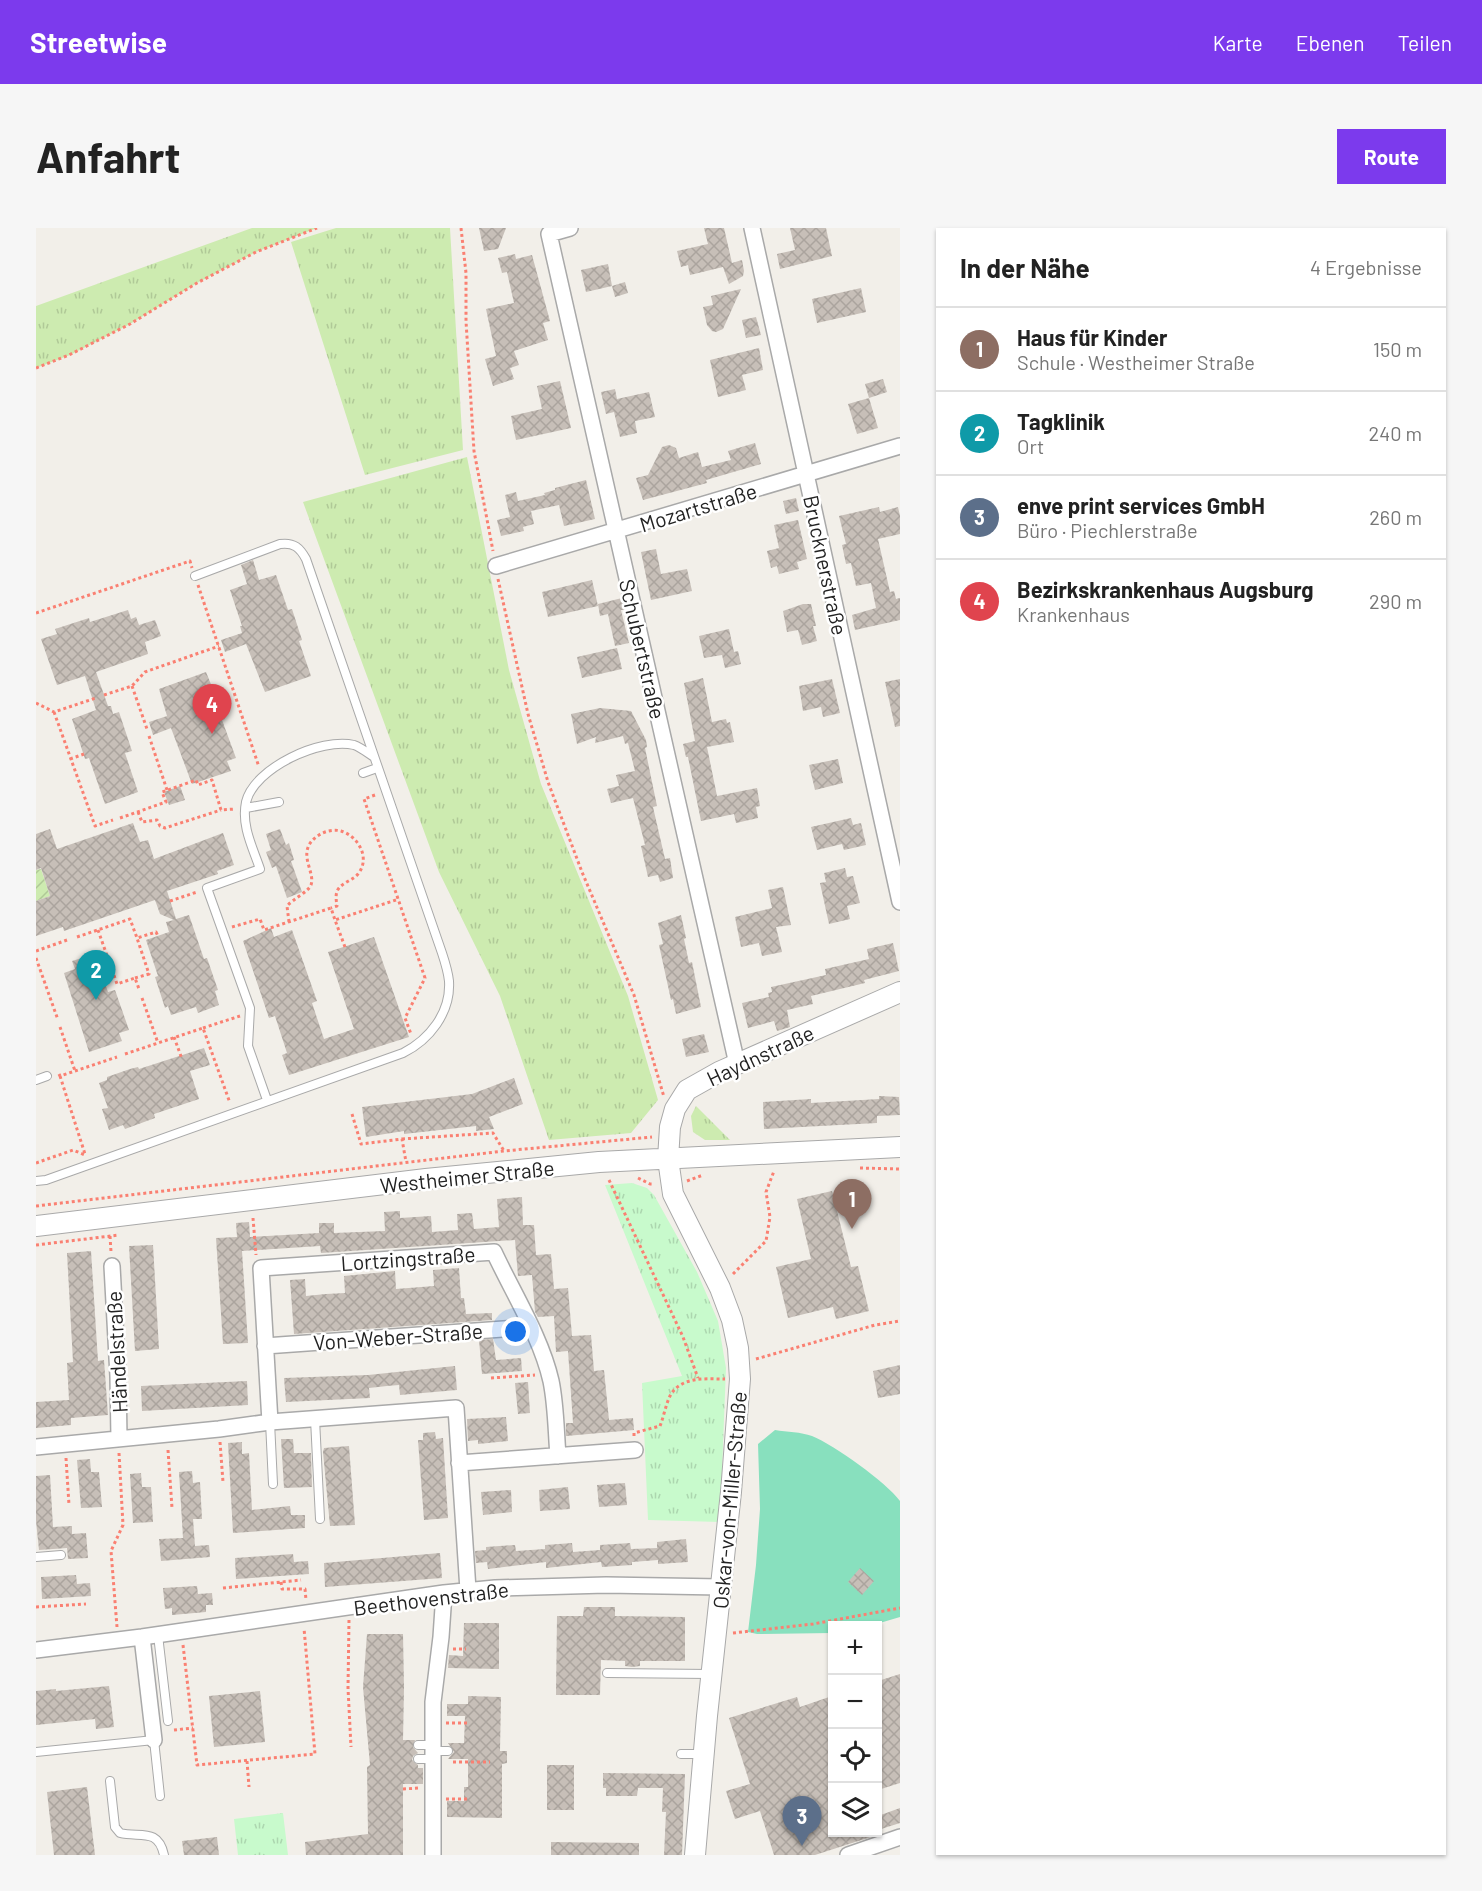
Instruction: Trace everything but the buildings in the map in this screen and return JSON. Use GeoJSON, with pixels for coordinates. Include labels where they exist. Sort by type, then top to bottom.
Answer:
{"type":"FeatureCollection","features":[{"type":"Feature","properties":{"kind":"street","name":"Schubertstraße"},"geometry":{"type":"LineString","coordinates":[[570,228],[549,234],[737,1064]]}},
{"type":"Feature","properties":{"kind":"street","name":"Brucknerstraße"},"geometry":{"type":"LineString","coordinates":[[752,228],[900,902]]}},
{"type":"Feature","properties":{"kind":"street","name":"Mozartstraße"},"geometry":{"type":"LineString","coordinates":[[496,566],[900,446]]}},
{"type":"Feature","properties":{"kind":"street","name":"Haydnstraße"},"geometry":{"type":"LineString","coordinates":[[668,1158],[668,1137],[675,1109],[687,1090],[737,1064],[900,992]]}},
{"type":"Feature","properties":{"kind":"street","name":"Westheimer Straße"},"geometry":{"type":"LineString","coordinates":[[36,1226],[426,1179],[599,1162],[900,1147]]}},
{"type":"Feature","properties":{"kind":"street","name":"Oskar-von-Miller-Straße"},"geometry":{"type":"LineString","coordinates":[[668,1158],[673,1194],[720,1288],[732,1320],[740,1369],[712,1674],[704,1716],[695,1855]]}},
{"type":"Feature","properties":{"kind":"street","name":"Lortzingstraße"},"geometry":{"type":"LineString","coordinates":[[261,1268],[494,1252],[540,1348],[549,1374],[558,1456]]}},
{"type":"Feature","properties":{"kind":"street","name":"Händelstraße"},"geometry":{"type":"LineString","coordinates":[[112,1266],[119,1439]]}},
{"type":"Feature","properties":{"kind":"street"},"geometry":{"type":"LineString","coordinates":[[261,1268],[270,1422]]}},
{"type":"Feature","properties":{"kind":"street","name":"Von-Weber-Straße"},"geometry":{"type":"LineString","coordinates":[[265,1346],[530,1327]]}},
{"type":"Feature","properties":{"kind":"street"},"geometry":{"type":"LineString","coordinates":[[36,1447],[270,1422],[456,1408],[468,1590]]}},
{"type":"Feature","properties":{"kind":"street"},"geometry":{"type":"LineString","coordinates":[[459,1463],[635,1450]]}},
{"type":"Feature","properties":{"kind":"street","name":"Beethovenstraße"},"geometry":{"type":"LineString","coordinates":[[36,1650],[182,1632],[468,1590],[606,1585],[721,1587]]}},
{"type":"Feature","properties":{"kind":"street"},"geometry":{"type":"LineString","coordinates":[[433,1855],[431,1753],[433,1702],[444,1593]]}},
{"type":"Feature","properties":{"kind":"street"},"geometry":{"type":"LineString","coordinates":[[142,1637],[154,1740]]}},
{"type":"Feature","properties":{"kind":"street"},"geometry":{"type":"LineString","coordinates":[[848,1855],[900,1837]]}},
{"type":"Feature","properties":{"kind":"lane"},"geometry":{"type":"LineString","coordinates":[[36,1181],[46,1180],[403,1053],[416,1047],[428,1037],[442,1014],[448,994],[449,982],[444,961],[301,549],[287,543],[280,544],[195,576]]}},
{"type":"Feature","properties":{"kind":"lane"},"geometry":{"type":"LineString","coordinates":[[267,1100],[248,1046],[250,1008],[207,888],[260,869],[245,826],[247,799],[262,777],[276,765],[329,744],[354,745],[374,757]]}},
{"type":"Feature","properties":{"kind":"lane"},"geometry":{"type":"LineString","coordinates":[[363,773],[377,768]]}},
{"type":"Feature","properties":{"kind":"lane"},"geometry":{"type":"LineString","coordinates":[[246,808],[279,802]]}},
{"type":"Feature","properties":{"kind":"lane"},"geometry":{"type":"LineString","coordinates":[[36,1080],[47,1076]]}},
{"type":"Feature","properties":{"kind":"lane"},"geometry":{"type":"LineString","coordinates":[[315,1419],[320,1519]]}},
{"type":"Feature","properties":{"kind":"lane"},"geometry":{"type":"LineString","coordinates":[[270,1422],[273,1484]]}},
{"type":"Feature","properties":{"kind":"lane"},"geometry":{"type":"LineString","coordinates":[[36,1557],[61,1556]]}},
{"type":"Feature","properties":{"kind":"lane"},"geometry":{"type":"LineString","coordinates":[[158,1635],[168,1721]]}},
{"type":"Feature","properties":{"kind":"lane"},"geometry":{"type":"LineString","coordinates":[[607,1673],[712,1674]]}},
{"type":"Feature","properties":{"kind":"lane"},"geometry":{"type":"LineString","coordinates":[[36,1752],[154,1740],[160,1796]]}},
{"type":"Feature","properties":{"kind":"lane"},"geometry":{"type":"LineString","coordinates":[[681,1754],[703,1754]]}},
{"type":"Feature","properties":{"kind":"lane"},"geometry":{"type":"LineString","coordinates":[[110,1781],[115,1827],[120,1833],[152,1836],[159,1842],[164,1855]]}},
{"type":"Feature","properties":{"kind":"path"},"geometry":{"type":"LineString","coordinates":[[36,368],[69,355],[130,324],[256,252],[317,228]]}},
{"type":"Feature","properties":{"kind":"path"},"geometry":{"type":"LineString","coordinates":[[461,228],[466,273],[466,321],[474,451],[528,714],[548,782],[582,872],[634,995],[665,1100]]}},
{"type":"Feature","properties":{"kind":"path"},"geometry":{"type":"LineString","coordinates":[[36,613],[190,561],[262,777]]}},
{"type":"Feature","properties":{"kind":"path"},"geometry":{"type":"LineString","coordinates":[[104,695],[132,686],[145,672],[219,646]]}},
{"type":"Feature","properties":{"kind":"path"},"geometry":{"type":"LineString","coordinates":[[132,686],[147,729]]}},
{"type":"Feature","properties":{"kind":"path"},"geometry":{"type":"LineString","coordinates":[[54,712],[96,698]]}},
{"type":"Feature","properties":{"kind":"path"},"geometry":{"type":"LineString","coordinates":[[36,703],[54,712],[95,826],[113,820]]}},
{"type":"Feature","properties":{"kind":"path"},"geometry":{"type":"LineString","coordinates":[[149,736],[167,790]]}},
{"type":"Feature","properties":{"kind":"path"},"geometry":{"type":"LineString","coordinates":[[70,759],[84,754]]}},
{"type":"Feature","properties":{"kind":"path"},"geometry":{"type":"LineString","coordinates":[[120,818],[166,802],[162,792],[196,780],[198,785],[212,780],[221,810]]}},
{"type":"Feature","properties":{"kind":"path"},"geometry":{"type":"LineString","coordinates":[[386,791],[364,799],[425,978],[405,1018],[413,1041]]}},
{"type":"Feature","properties":{"kind":"path"},"geometry":{"type":"LineString","coordinates":[[138,812],[142,822],[157,820],[160,826],[165,828],[221,810],[246,808]]}},
{"type":"Feature","properties":{"kind":"path"},"geometry":{"type":"LineString","coordinates":[[222,930],[260,918],[264,930],[289,922],[337,906],[338,891],[356,876],[362,864],[362,850],[355,838],[337,830],[315,837],[307,850],[311,885],[287,906],[289,922]]}},
{"type":"Feature","properties":{"kind":"path"},"geometry":{"type":"LineString","coordinates":[[170,901],[207,888]]}},
{"type":"Feature","properties":{"kind":"path"},"geometry":{"type":"LineString","coordinates":[[335,920],[399,899]]}},
{"type":"Feature","properties":{"kind":"path"},"geometry":{"type":"LineString","coordinates":[[331,908],[345,946]]}},
{"type":"Feature","properties":{"kind":"path"},"geometry":{"type":"LineString","coordinates":[[77,937],[98,929],[130,919],[149,974],[117,984],[98,929]]}},
{"type":"Feature","properties":{"kind":"path"},"geometry":{"type":"LineString","coordinates":[[136,938],[156,932],[158,936]]}},
{"type":"Feature","properties":{"kind":"path"},"geometry":{"type":"LineString","coordinates":[[36,951],[68,940]]}},
{"type":"Feature","properties":{"kind":"path"},"geometry":{"type":"LineString","coordinates":[[36,958],[58,1020]]}},
{"type":"Feature","properties":{"kind":"path"},"geometry":{"type":"LineString","coordinates":[[135,978],[139,989]]}},
{"type":"Feature","properties":{"kind":"path"},"geometry":{"type":"LineString","coordinates":[[142,998],[158,1043]]}},
{"type":"Feature","properties":{"kind":"path"},"geometry":{"type":"LineString","coordinates":[[125,1054],[250,1012]]}},
{"type":"Feature","properties":{"kind":"path"},"geometry":{"type":"LineString","coordinates":[[60,1027],[75,1071]]}},
{"type":"Feature","properties":{"kind":"path"},"geometry":{"type":"LineString","coordinates":[[203,1028],[231,1105]]}},
{"type":"Feature","properties":{"kind":"path"},"geometry":{"type":"LineString","coordinates":[[174,1037],[182,1059]]}},
{"type":"Feature","properties":{"kind":"path"},"geometry":{"type":"LineString","coordinates":[[60,1077],[117,1057]]}},
{"type":"Feature","properties":{"kind":"path"},"geometry":{"type":"LineString","coordinates":[[36,1163],[73,1150],[86,1155],[57,1068],[46,1071],[47,1076]]}},
{"type":"Feature","properties":{"kind":"path"},"geometry":{"type":"LineString","coordinates":[[352,1114],[361,1144],[493,1133],[504,1151]]}},
{"type":"Feature","properties":{"kind":"path"},"geometry":{"type":"LineString","coordinates":[[36,1206],[504,1151],[652,1137]]}},
{"type":"Feature","properties":{"kind":"path"},"geometry":{"type":"LineString","coordinates":[[402,1139],[406,1162]]}},
{"type":"Feature","properties":{"kind":"path"},"geometry":{"type":"LineString","coordinates":[[733,1274],[766,1241],[770,1217],[766,1192],[774,1171]]}},
{"type":"Feature","properties":{"kind":"path"},"geometry":{"type":"LineString","coordinates":[[609,1180],[683,1337],[698,1378]]}},
{"type":"Feature","properties":{"kind":"path"},"geometry":{"type":"LineString","coordinates":[[254,1218],[257,1262],[261,1268]]}},
{"type":"Feature","properties":{"kind":"path"},"geometry":{"type":"LineString","coordinates":[[635,1450],[634,1433],[660,1426],[671,1394],[681,1384],[740,1369],[755,1359],[875,1325],[900,1322]]}},
{"type":"Feature","properties":{"kind":"path"},"geometry":{"type":"LineString","coordinates":[[491,1378],[549,1374]]}},
{"type":"Feature","properties":{"kind":"path"},"geometry":{"type":"LineString","coordinates":[[219,1429],[223,1482]]}},
{"type":"Feature","properties":{"kind":"path"},"geometry":{"type":"LineString","coordinates":[[166,1434],[172,1508]]}},
{"type":"Feature","properties":{"kind":"path"},"geometry":{"type":"LineString","coordinates":[[118,1640],[111,1551],[123,1525],[119,1439]]}},
{"type":"Feature","properties":{"kind":"path"},"geometry":{"type":"LineString","coordinates":[[65,1444],[69,1505]]}},
{"type":"Feature","properties":{"kind":"path"},"geometry":{"type":"LineString","coordinates":[[223,1588],[301,1580]]}},
{"type":"Feature","properties":{"kind":"path"},"geometry":{"type":"LineString","coordinates":[[182,1632],[197,1765],[315,1754],[305,1589],[282,1589],[281,1582]]}},
{"type":"Feature","properties":{"kind":"path"},"geometry":{"type":"LineString","coordinates":[[36,1607],[86,1604]]}},
{"type":"Feature","properties":{"kind":"path"},"geometry":{"type":"LineString","coordinates":[[350,1607],[348,1688],[351,1747]]}},
{"type":"Feature","properties":{"kind":"path"},"geometry":{"type":"LineString","coordinates":[[731,1633],[813,1624],[900,1608]]}},
{"type":"Feature","properties":{"kind":"path"},"geometry":{"type":"LineString","coordinates":[[433,1723],[468,1723]]}},
{"type":"Feature","properties":{"kind":"path"},"geometry":{"type":"LineString","coordinates":[[431,1753],[490,1762]]}},
{"type":"Feature","properties":{"kind":"path"},"geometry":{"type":"LineString","coordinates":[[247,1761],[249,1786]]}},
{"type":"Feature","properties":{"kind":"path"},"geometry":{"type":"LineString","coordinates":[[433,1799],[468,1799]]}},
{"type":"Feature","properties":{"kind":"green space"},"geometry":{"type":"Polygon","coordinates":[[[252,228],[317,228],[256,252],[197,283],[130,324],[70,355],[36,368],[36,306],[252,228]]]}},
{"type":"Feature","properties":{"kind":"green space"},"geometry":{"type":"Polygon","coordinates":[[[336,228],[450,228],[463,450],[365,475],[291,242],[336,228]]]}},
{"type":"Feature","properties":{"kind":"green space"},"geometry":{"type":"Polygon","coordinates":[[[467,457],[509,670],[541,784],[628,996],[658,1100],[631,1133],[549,1140],[500,996],[439,872],[303,502],[467,457]]]}},
{"type":"Feature","properties":{"kind":"green space"},"geometry":{"type":"Polygon","coordinates":[[[41,869],[50,896],[36,901],[36,870],[41,869]]]}},
{"type":"Feature","properties":{"kind":"green space"},"geometry":{"type":"Polygon","coordinates":[[[696,1106],[730,1140],[705,1140],[693,1132],[691,1116],[696,1106]]]}},
{"type":"Feature","properties":{"kind":"green space"},"geometry":{"type":"Polygon","coordinates":[[[632,1183],[647,1188],[654,1195],[697,1272],[718,1321],[726,1368],[720,1522],[648,1520],[642,1383],[682,1376],[605,1185],[632,1183]]]}},
{"type":"Feature","properties":{"kind":"green space"},"geometry":{"type":"Polygon","coordinates":[[[775,1430],[812,1436],[872,1474],[900,1501],[900,1617],[882,1622],[828,1621],[828,1633],[757,1634],[748,1632],[760,1509],[758,1444],[775,1430]]]}},
{"type":"Feature","properties":{"kind":"green space"},"geometry":{"type":"Polygon","coordinates":[[[283,1813],[288,1855],[238,1855],[234,1819],[283,1813]]]}},
{"type":"Feature","properties":{"kind":"place","name":"Bezirkskrankenhaus Augsburg"},"geometry":{"type":"Point","coordinates":[212,734]}},
{"type":"Feature","properties":{"kind":"place","name":"Tagklinik"},"geometry":{"type":"Point","coordinates":[96,1000]}},
{"type":"Feature","properties":{"kind":"place","name":"Haus für Kinder"},"geometry":{"type":"Point","coordinates":[852,1229]}},
{"type":"Feature","properties":{"kind":"place","name":"enve print services GmbH"},"geometry":{"type":"Point","coordinates":[802,1846]}}]}
